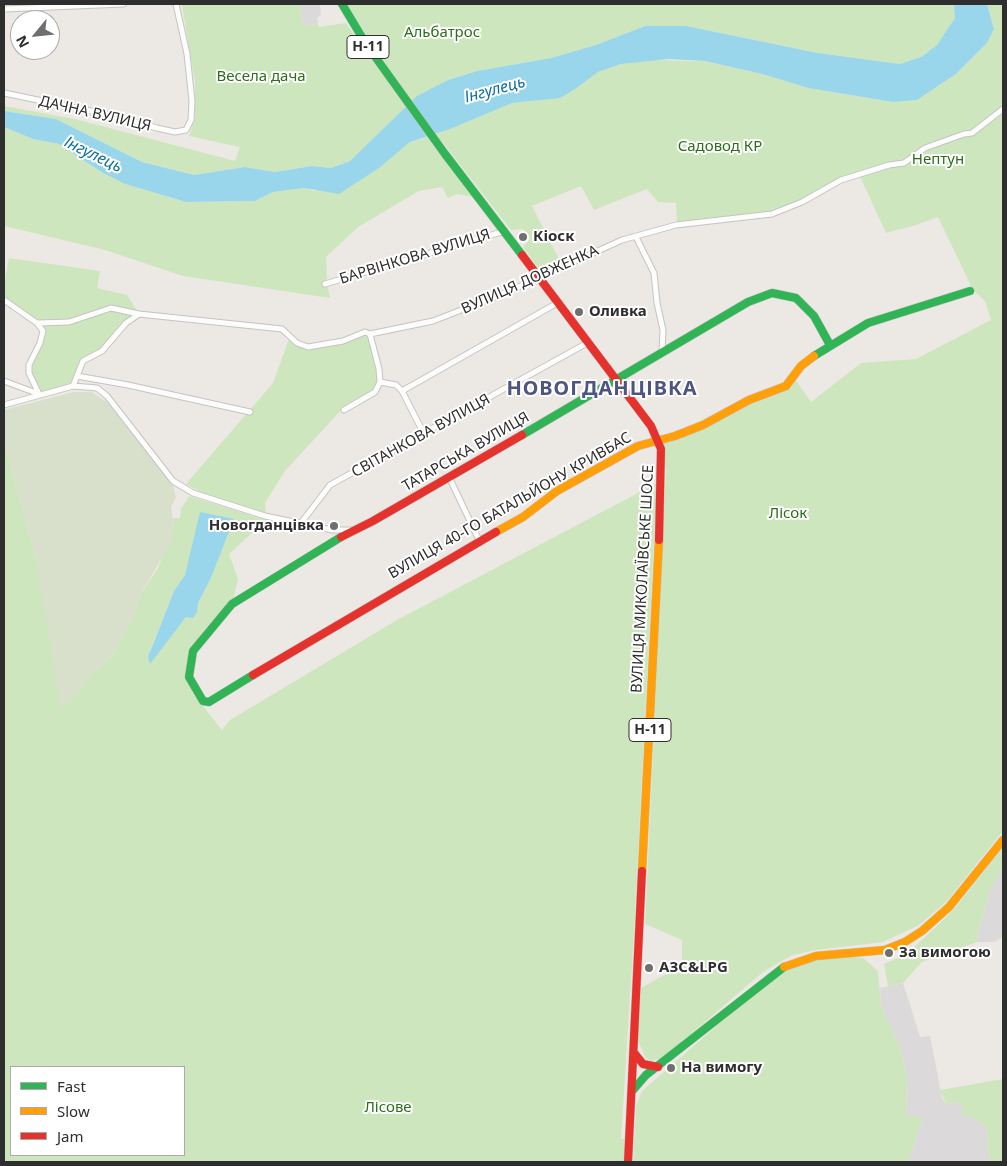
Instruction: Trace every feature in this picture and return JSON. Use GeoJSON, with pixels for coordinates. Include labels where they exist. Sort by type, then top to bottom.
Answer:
{"type":"FeatureCollection","features":[{"type":"Feature","properties":{"kind":"main road","name":"ВУЛИЦЯ МИКОЛАЇВСЬКЕ ШОСЕ"},"geometry":{"type":"LineString","coordinates":[[342,4],[398,89],[445,154],[505,230],[643,413],[658,441],[662,472],[635,1053]]}},
{"type":"Feature","properties":{"kind":"main road","name":"ВУЛИЦЯ 40-ГО БАТАЛЬЙОНУ КРИВБАС"},"geometry":{"type":"LineString","coordinates":[[189,677],[203,701],[209,702],[479,540],[489,537],[523,517],[557,491],[638,446],[703,425],[728,409],[781,389],[786,386],[801,366],[830,345],[868,323],[970,291]]}},
{"type":"Feature","properties":{"kind":"main road","name":"ТАТАРСЬКА ВУЛИЦЯ"},"geometry":{"type":"LineString","coordinates":[[189,677],[190,660],[193,651],[232,604],[352,530],[449,478],[748,302],[765,294],[772,293],[796,298],[814,316],[830,345]]}},
{"type":"Feature","properties":{"kind":"main road"},"geometry":{"type":"LineString","coordinates":[[633,1091],[646,1075],[781,968],[816,956],[885,950],[905,942],[922,931],[949,907],[1003,840]]}},
{"type":"Feature","properties":{"kind":"main road"},"geometry":{"type":"LineString","coordinates":[[635,1053],[643,1064],[658,1067]]}},
{"type":"Feature","properties":{"kind":"main road","name":"Н-11"},"geometry":{"type":"LineString","coordinates":[[628,1162],[635,1053]]}},
{"type":"Feature","properties":{"kind":"street"},"geometry":{"type":"LineString","coordinates":[[4,9],[123,4]]}},
{"type":"Feature","properties":{"kind":"street","name":"ДАЧНА ВУЛИЦЯ"},"geometry":{"type":"LineString","coordinates":[[4,93],[115,116],[175,132],[186,130],[191,120],[192,102],[187,54],[176,4]]}},
{"type":"Feature","properties":{"kind":"street","name":"ВУЛИЦЯ ДОВЖЕНКА"},"geometry":{"type":"LineString","coordinates":[[37,323],[69,322],[111,308],[139,314],[282,329],[297,343],[308,347],[343,340],[365,332],[370,334],[433,321],[541,278],[609,245],[676,226],[772,214],[802,202],[841,180],[889,165],[904,163],[925,148],[964,134],[972,134],[1003,108]]}},
{"type":"Feature","properties":{"kind":"street","name":"БАРВІНКОВА ВУЛИЦЯ"},"geometry":{"type":"LineString","coordinates":[[325,284],[505,230]]}},
{"type":"Feature","properties":{"kind":"street"},"geometry":{"type":"LineString","coordinates":[[636,237],[654,273],[656,303],[663,330],[662,353]]}},
{"type":"Feature","properties":{"kind":"street"},"geometry":{"type":"LineString","coordinates":[[4,300],[41,327],[43,335],[29,366],[29,373],[39,394]]}},
{"type":"Feature","properties":{"kind":"street"},"geometry":{"type":"LineString","coordinates":[[402,391],[559,302]]}},
{"type":"Feature","properties":{"kind":"street"},"geometry":{"type":"LineString","coordinates":[[73,386],[83,361],[102,350],[126,323],[139,314]]}},
{"type":"Feature","properties":{"kind":"street"},"geometry":{"type":"LineString","coordinates":[[344,410],[375,392],[380,382],[379,369],[370,334]]}},
{"type":"Feature","properties":{"kind":"street","name":"СВІТАНКОВА ВУЛИЦЯ"},"geometry":{"type":"LineString","coordinates":[[302,523],[330,486],[589,342]]}},
{"type":"Feature","properties":{"kind":"street"},"geometry":{"type":"LineString","coordinates":[[77,376],[120,383],[250,412]]}},
{"type":"Feature","properties":{"kind":"street"},"geometry":{"type":"LineString","coordinates":[[4,381],[39,394]]}},
{"type":"Feature","properties":{"kind":"street"},"geometry":{"type":"LineString","coordinates":[[380,382],[396,385],[402,391],[424,434]]}},
{"type":"Feature","properties":{"kind":"street"},"geometry":{"type":"LineString","coordinates":[[4,405],[73,386],[97,388],[107,396],[173,481],[193,493],[265,516],[332,530],[352,530]]}},
{"type":"Feature","properties":{"kind":"street"},"geometry":{"type":"LineString","coordinates":[[449,478],[479,540]]}},
{"type":"Feature","properties":{"kind":"shaded area"},"geometry":{"type":"Polygon","coordinates":[[[300,4],[320,4],[321,15],[317,18],[318,24],[303,26],[300,4]]]}},
{"type":"Feature","properties":{"kind":"shaded area"},"geometry":{"type":"Polygon","coordinates":[[[1003,867],[1003,937],[994,942],[977,942],[978,931],[990,890],[1003,867]]]}},
{"type":"Feature","properties":{"kind":"shaded area"},"geometry":{"type":"Polygon","coordinates":[[[903,983],[920,1037],[930,1036],[942,1098],[946,1104],[961,1102],[970,1116],[986,1126],[990,1162],[908,1162],[923,1117],[906,1117],[907,1075],[899,1045],[881,1006],[880,988],[903,983]]]}},
{"type":"Feature","properties":{"kind":"green space","name":"Весела дача"},"geometry":{"type":"Polygon","coordinates":[[[300,4],[303,26],[318,24],[319,27],[346,23],[406,107],[350,161],[331,168],[312,166],[275,172],[245,167],[194,175],[142,162],[56,119],[4,111],[4,106],[75,119],[235,161],[240,147],[189,136],[195,119],[195,83],[182,5],[300,4]]]}},
{"type":"Feature","properties":{"kind":"green space","name":"Альбатрос"},"geometry":{"type":"Polygon","coordinates":[[[342,4],[954,4],[956,15],[947,33],[937,45],[921,57],[900,64],[818,53],[686,26],[645,26],[596,45],[551,58],[477,71],[448,80],[412,101],[342,4]]]}},
{"type":"Feature","properties":{"kind":"green space"},"geometry":{"type":"Polygon","coordinates":[[[987,4],[1003,4],[1003,831],[946,902],[919,925],[883,942],[816,950],[793,955],[763,972],[663,1058],[651,1061],[645,1057],[638,1040],[641,988],[682,965],[682,940],[645,924],[666,470],[663,441],[678,440],[795,379],[811,402],[861,363],[916,359],[991,320],[985,301],[973,290],[938,217],[886,233],[858,172],[833,181],[800,201],[773,212],[677,223],[676,203],[658,202],[647,189],[594,210],[581,186],[532,206],[562,265],[542,274],[523,247],[530,239],[523,229],[511,230],[436,134],[512,103],[533,101],[575,89],[598,72],[621,64],[644,60],[705,61],[762,74],[808,88],[893,102],[917,100],[956,74],[987,43],[994,28],[987,4]]]}},
{"type":"Feature","properties":{"kind":"green space"},"geometry":{"type":"Polygon","coordinates":[[[4,127],[33,139],[59,144],[103,173],[125,184],[186,202],[255,201],[273,192],[305,188],[314,191],[395,154],[410,142],[427,137],[472,197],[457,194],[448,198],[442,187],[419,191],[358,227],[326,257],[327,284],[330,298],[183,276],[105,250],[4,226],[4,127]]]}},
{"type":"Feature","properties":{"kind":"green space"},"geometry":{"type":"Polygon","coordinates":[[[9,258],[100,271],[97,288],[127,295],[139,314],[134,316],[102,351],[83,361],[73,386],[39,394],[29,373],[43,331],[4,300],[4,284],[9,258]]]}},
{"type":"Feature","properties":{"kind":"green space"},"geometry":{"type":"Polygon","coordinates":[[[364,335],[369,337],[378,381],[373,390],[342,409],[285,471],[265,503],[266,514],[210,497],[186,484],[273,383],[289,339],[308,350],[364,335]]]}},
{"type":"Feature","properties":{"kind":"green space"},"geometry":{"type":"Polygon","coordinates":[[[74,392],[91,392],[107,402],[173,485],[176,497],[171,507],[174,526],[172,541],[140,595],[135,613],[124,635],[112,656],[87,677],[79,692],[61,709],[36,559],[4,440],[4,410],[74,392]]]}},
{"type":"Feature","properties":{"kind":"green space","name":"Лісове"},"geometry":{"type":"Polygon","coordinates":[[[4,440],[36,559],[79,692],[87,677],[112,656],[124,635],[135,613],[140,595],[158,568],[174,526],[173,518],[180,518],[181,509],[189,496],[266,520],[229,554],[238,579],[233,600],[205,629],[191,649],[192,692],[222,730],[230,720],[397,620],[657,483],[634,932],[621,1139],[630,1138],[628,1162],[4,1162],[4,440]],[[234,519],[193,545],[185,575],[174,591],[148,656],[170,637],[198,603],[211,578],[234,519]]]}},
{"type":"Feature","properties":{"kind":"green space"},"geometry":{"type":"Polygon","coordinates":[[[1003,847],[1003,867],[990,890],[978,931],[977,942],[922,962],[903,983],[888,986],[884,964],[908,953],[939,924],[955,908],[1003,847]]]}},
{"type":"Feature","properties":{"kind":"green space"},"geometry":{"type":"Polygon","coordinates":[[[843,956],[863,958],[878,971],[881,1006],[899,1045],[907,1075],[906,1116],[923,1117],[908,1162],[633,1162],[636,1106],[642,1091],[765,984],[795,966],[823,958],[843,956]]]}},
{"type":"Feature","properties":{"kind":"green space"},"geometry":{"type":"Polygon","coordinates":[[[1003,1079],[1003,1161],[990,1162],[986,1126],[970,1116],[963,1116],[961,1102],[946,1104],[940,1090],[1003,1079]]]}},
{"type":"Feature","properties":{"kind":"water","name":"Інгулець"},"geometry":{"type":"Polygon","coordinates":[[[954,4],[987,4],[994,29],[987,43],[956,74],[917,100],[893,102],[808,88],[762,74],[705,61],[669,59],[621,64],[598,72],[560,98],[512,103],[450,129],[410,142],[379,168],[339,194],[304,188],[273,192],[255,201],[186,202],[125,184],[103,173],[59,144],[33,139],[4,127],[4,111],[56,119],[142,162],[194,175],[245,167],[275,172],[312,166],[331,168],[350,161],[417,96],[448,80],[477,71],[551,58],[596,45],[645,26],[686,26],[818,53],[900,64],[921,57],[937,45],[955,18],[954,4]]]}},
{"type":"Feature","properties":{"kind":"water"},"geometry":{"type":"Polygon","coordinates":[[[200,512],[234,519],[211,578],[198,603],[197,612],[193,618],[186,617],[150,664],[148,656],[174,591],[185,575],[200,512]]]}},
{"type":"Feature","properties":{"kind":"traffic: fast"},"geometry":{"type":"LineString","coordinates":[[342,4],[366,44],[445,154],[522,255]]}},
{"type":"Feature","properties":{"kind":"traffic: fast"},"geometry":{"type":"LineString","coordinates":[[814,356],[868,323],[970,291]]}},
{"type":"Feature","properties":{"kind":"traffic: fast"},"geometry":{"type":"LineString","coordinates":[[522,435],[748,302],[772,293],[796,298],[814,316],[830,345]]}},
{"type":"Feature","properties":{"kind":"traffic: fast"},"geometry":{"type":"LineString","coordinates":[[253,675],[209,702],[203,701],[189,677],[193,651],[232,604],[341,537]]}},
{"type":"Feature","properties":{"kind":"traffic: fast"},"geometry":{"type":"LineString","coordinates":[[633,1090],[646,1075],[784,967]]}},
{"type":"Feature","properties":{"kind":"traffic: slow"},"geometry":{"type":"LineString","coordinates":[[496,532],[523,517],[557,491],[638,446],[675,436],[703,425],[749,400],[786,386],[801,366],[814,356]]}},
{"type":"Feature","properties":{"kind":"traffic: slow"},"geometry":{"type":"LineString","coordinates":[[642,871],[659,540]]}},
{"type":"Feature","properties":{"kind":"traffic: slow"},"geometry":{"type":"LineString","coordinates":[[784,967],[816,956],[885,950],[905,942],[922,931],[949,907],[1003,840]]}},
{"type":"Feature","properties":{"kind":"traffic: jam"},"geometry":{"type":"LineString","coordinates":[[522,255],[651,426],[661,449],[659,540]]}},
{"type":"Feature","properties":{"kind":"traffic: jam"},"geometry":{"type":"LineString","coordinates":[[341,537],[373,521],[522,435]]}},
{"type":"Feature","properties":{"kind":"traffic: jam"},"geometry":{"type":"LineString","coordinates":[[253,675],[496,532]]}},
{"type":"Feature","properties":{"kind":"traffic: jam"},"geometry":{"type":"LineString","coordinates":[[628,1162],[642,871]]}},
{"type":"Feature","properties":{"kind":"traffic: jam"},"geometry":{"type":"LineString","coordinates":[[635,1054],[643,1064],[658,1067]]}},
{"type":"Feature","properties":{"kind":"place","name":"Кіоск"},"geometry":{"type":"Point","coordinates":[523,237]}},
{"type":"Feature","properties":{"kind":"place","name":"Оливка"},"geometry":{"type":"Point","coordinates":[579,312]}},
{"type":"Feature","properties":{"kind":"place","name":"Новогданцівка"},"geometry":{"type":"Point","coordinates":[334,526]}},
{"type":"Feature","properties":{"kind":"place","name":"За вимогою"},"geometry":{"type":"Point","coordinates":[889,953]}},
{"type":"Feature","properties":{"kind":"place","name":"АЗС&LPG"},"geometry":{"type":"Point","coordinates":[649,968]}},
{"type":"Feature","properties":{"kind":"place","name":"На вимогу"},"geometry":{"type":"Point","coordinates":[671,1068]}},
{"type":"Feature","properties":{"kind":"district","name":"НОВОГДАНЦІВКА"},"geometry":{"type":"Point","coordinates":[602,389]}},
{"type":"Feature","properties":{"kind":"park label","name":"Садовод КР"},"geometry":{"type":"Point","coordinates":[720,147]}},
{"type":"Feature","properties":{"kind":"park label","name":"Нептун"},"geometry":{"type":"Point","coordinates":[938,160]}},
{"type":"Feature","properties":{"kind":"park label","name":"Лісок"},"geometry":{"type":"Point","coordinates":[788,514]}}]}
